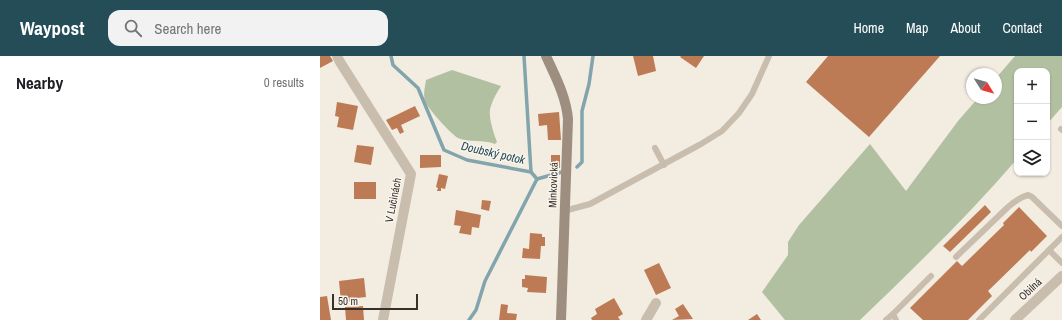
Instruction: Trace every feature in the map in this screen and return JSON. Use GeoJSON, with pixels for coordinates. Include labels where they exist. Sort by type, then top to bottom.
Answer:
{"type":"FeatureCollection","features":[{"type":"Feature","properties":{"kind":"street","name":"V Lučinách"},"geometry":{"type":"LineString","coordinates":[[337,56],[410,174],[383,320]]}},
{"type":"Feature","properties":{"kind":"street","name":"Minkovická"},"geometry":{"type":"LineString","coordinates":[[546,56],[565,99],[568,118],[561,320]]}},
{"type":"Feature","properties":{"kind":"street","name":"Obilná"},"geometry":{"type":"LineString","coordinates":[[1015,320],[1062,276]]}},
{"type":"Feature","properties":{"kind":"street"},"geometry":{"type":"LineString","coordinates":[[646,320],[656,303]]}},
{"type":"Feature","properties":{"kind":"lane"},"geometry":{"type":"LineString","coordinates":[[564,211],[590,204],[702,144],[722,131],[739,113],[752,94],[770,56]]}},
{"type":"Feature","properties":{"kind":"lane"},"geometry":{"type":"LineString","coordinates":[[655,148],[664,165]]}},
{"type":"Feature","properties":{"kind":"lane"},"geometry":{"type":"LineString","coordinates":[[956,257],[1008,207],[1015,201],[1028,195],[1032,197],[1062,226]]}},
{"type":"Feature","properties":{"kind":"lane"},"geometry":{"type":"LineString","coordinates":[[979,320],[1062,237]]}},
{"type":"Feature","properties":{"kind":"lane"},"geometry":{"type":"LineString","coordinates":[[1049,250],[1062,263]]}},
{"type":"Feature","properties":{"kind":"lane"},"geometry":{"type":"LineString","coordinates":[[886,320],[931,276]]}},
{"type":"Feature","properties":{"kind":"lane"},"geometry":{"type":"LineString","coordinates":[[893,314],[896,320]]}},
{"type":"Feature","properties":{"kind":"green space"},"geometry":{"type":"Polygon","coordinates":[[[1015,56],[1062,56],[1062,107],[1050,121],[1050,68],[1014,68],[1014,162],[998,180],[960,221],[860,320],[785,320],[762,292],[788,255],[788,242],[799,225],[870,144],[906,191],[958,121],[973,104],[1002,104],[1002,71],[1015,56]]]}},
{"type":"Feature","properties":{"kind":"green space"},"geometry":{"type":"Polygon","coordinates":[[[452,70],[501,86],[494,98],[490,110],[491,124],[497,142],[495,144],[458,138],[440,121],[425,101],[424,90],[426,80],[452,70]]]}},
{"type":"Feature","properties":{"kind":"building"},"geometry":{"type":"Polygon","coordinates":[[[320,56],[330,56],[333,61],[320,68],[320,56]]]}},
{"type":"Feature","properties":{"kind":"building"},"geometry":{"type":"Polygon","coordinates":[[[633,56],[653,56],[656,71],[638,76],[633,56]]]}},
{"type":"Feature","properties":{"kind":"building"},"geometry":{"type":"Polygon","coordinates":[[[704,56],[696,68],[680,57],[704,56]]]}},
{"type":"Feature","properties":{"kind":"building"},"geometry":{"type":"Polygon","coordinates":[[[828,56],[940,56],[869,137],[806,82],[828,56]]]}},
{"type":"Feature","properties":{"kind":"building"},"geometry":{"type":"Polygon","coordinates":[[[337,102],[358,106],[353,130],[337,127],[339,117],[335,116],[337,102]]]}},
{"type":"Feature","properties":{"kind":"building"},"geometry":{"type":"Polygon","coordinates":[[[415,106],[420,116],[401,125],[404,132],[400,134],[397,128],[392,130],[386,120],[415,106]]]}},
{"type":"Feature","properties":{"kind":"building"},"geometry":{"type":"Polygon","coordinates":[[[559,112],[561,140],[548,140],[547,125],[539,126],[538,114],[559,112]]]}},
{"type":"Feature","properties":{"kind":"building"},"geometry":{"type":"Polygon","coordinates":[[[357,145],[374,147],[371,165],[354,162],[357,145]]]}},
{"type":"Feature","properties":{"kind":"building"},"geometry":{"type":"Polygon","coordinates":[[[420,155],[441,155],[441,167],[420,168],[420,155]]]}},
{"type":"Feature","properties":{"kind":"building"},"geometry":{"type":"Polygon","coordinates":[[[551,155],[560,155],[560,168],[551,168],[551,155]]]}},
{"type":"Feature","properties":{"kind":"building"},"geometry":{"type":"Polygon","coordinates":[[[439,174],[448,176],[445,189],[441,188],[441,191],[437,191],[438,188],[436,187],[439,174]]]}},
{"type":"Feature","properties":{"kind":"building"},"geometry":{"type":"Polygon","coordinates":[[[354,182],[376,182],[376,199],[354,199],[354,182]]]}},
{"type":"Feature","properties":{"kind":"building"},"geometry":{"type":"Polygon","coordinates":[[[482,200],[491,201],[489,211],[481,209],[482,200]]]}},
{"type":"Feature","properties":{"kind":"building"},"geometry":{"type":"Polygon","coordinates":[[[985,205],[991,212],[950,252],[943,246],[985,205]]]}},
{"type":"Feature","properties":{"kind":"building"},"geometry":{"type":"Polygon","coordinates":[[[1019,207],[1047,236],[1031,252],[1030,250],[988,291],[992,296],[968,320],[923,320],[910,308],[957,261],[962,266],[1004,225],[1003,223],[1019,207]]]}},
{"type":"Feature","properties":{"kind":"building"},"geometry":{"type":"Polygon","coordinates":[[[456,210],[481,215],[479,228],[472,227],[471,235],[459,233],[461,226],[454,225],[456,210]]]}},
{"type":"Feature","properties":{"kind":"building"},"geometry":{"type":"Polygon","coordinates":[[[530,233],[542,234],[542,237],[545,237],[545,246],[541,246],[540,259],[522,258],[523,248],[529,249],[530,233]]]}},
{"type":"Feature","properties":{"kind":"building"},"geometry":{"type":"Polygon","coordinates":[[[659,263],[671,288],[656,295],[644,270],[659,263]]]}},
{"type":"Feature","properties":{"kind":"building"},"geometry":{"type":"Polygon","coordinates":[[[525,275],[547,277],[546,293],[527,292],[528,288],[522,287],[522,279],[525,279],[525,275]]]}},
{"type":"Feature","properties":{"kind":"building"},"geometry":{"type":"Polygon","coordinates":[[[364,278],[366,297],[357,298],[357,301],[341,302],[339,281],[364,278]]]}},
{"type":"Feature","properties":{"kind":"building"},"geometry":{"type":"Polygon","coordinates":[[[327,296],[331,320],[320,320],[320,297],[327,296]]]}},
{"type":"Feature","properties":{"kind":"building"},"geometry":{"type":"Polygon","coordinates":[[[614,298],[623,314],[618,317],[620,320],[592,320],[591,318],[597,314],[595,309],[614,298]]]}},
{"type":"Feature","properties":{"kind":"building"},"geometry":{"type":"Polygon","coordinates":[[[501,304],[508,305],[507,313],[517,314],[516,320],[499,320],[501,304]]]}},
{"type":"Feature","properties":{"kind":"building"},"geometry":{"type":"Polygon","coordinates":[[[683,304],[693,319],[672,320],[679,316],[675,309],[683,304]]]}},
{"type":"Feature","properties":{"kind":"building"},"geometry":{"type":"Polygon","coordinates":[[[363,306],[364,320],[346,320],[345,307],[363,306]]]}},
{"type":"Feature","properties":{"kind":"building"},"geometry":{"type":"Polygon","coordinates":[[[757,314],[761,320],[748,320],[757,314]]]}},
{"type":"Feature","properties":{"kind":"waterway","name":"Doubský potok"},"geometry":{"type":"LineString","coordinates":[[391,56],[393,65],[418,88],[444,150],[467,160],[531,172],[537,179],[485,281],[476,310],[469,320]]}},
{"type":"Feature","properties":{"kind":"waterway"},"geometry":{"type":"LineString","coordinates":[[524,56],[531,172]]}},
{"type":"Feature","properties":{"kind":"waterway"},"geometry":{"type":"LineString","coordinates":[[577,167],[582,162],[582,111],[589,84],[593,56]]}},
{"type":"Feature","properties":{"kind":"waterway"},"geometry":{"type":"LineString","coordinates":[[537,179],[562,172]]}}]}
